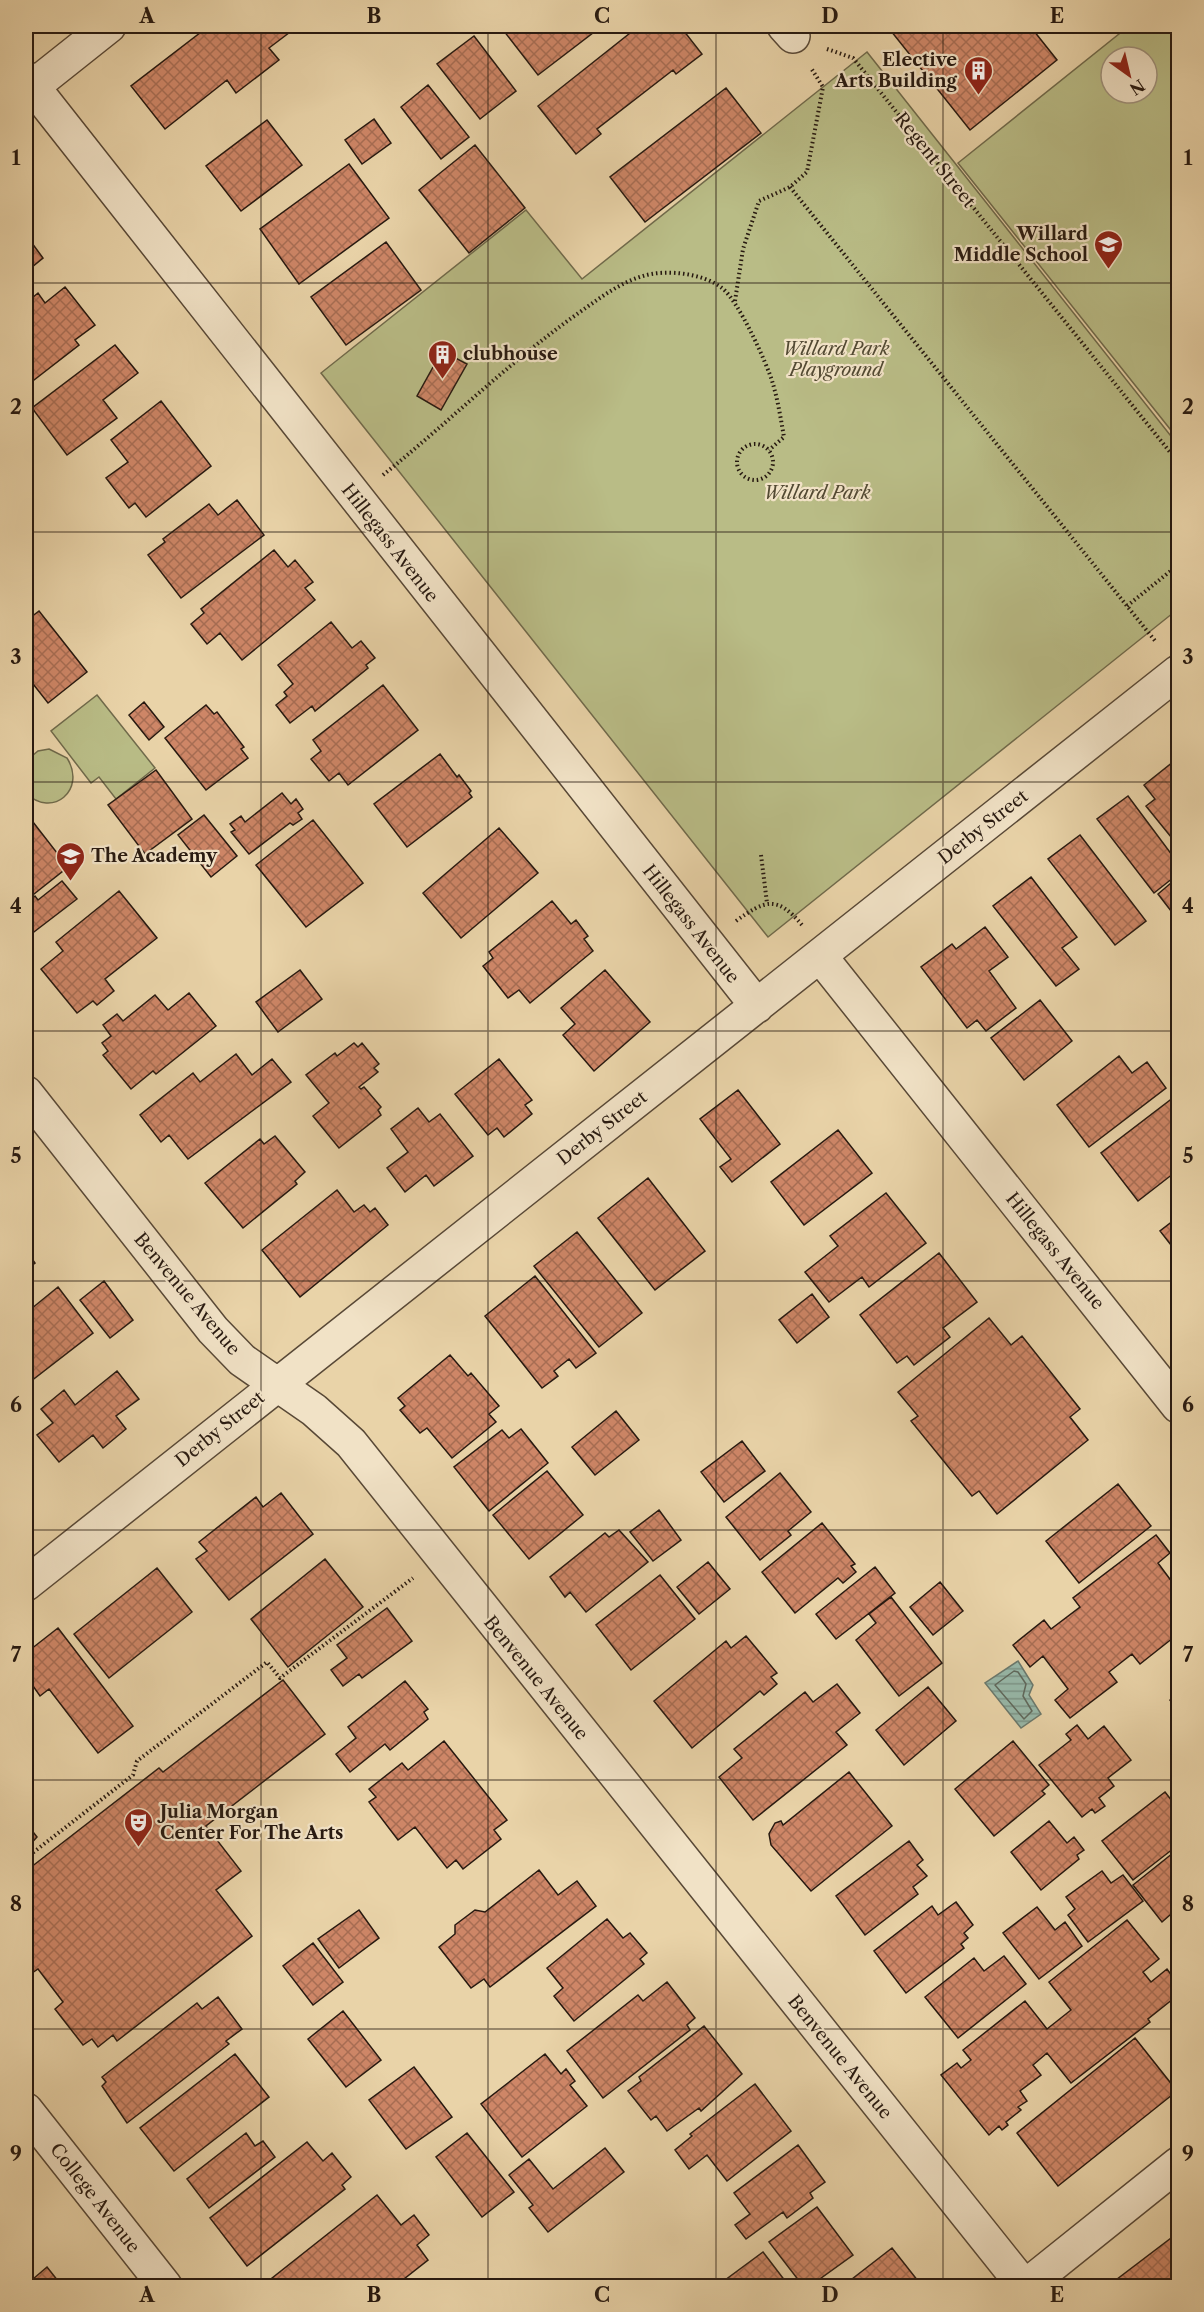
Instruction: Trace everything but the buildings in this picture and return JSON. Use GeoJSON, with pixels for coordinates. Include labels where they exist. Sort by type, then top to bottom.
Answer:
{"type":"FeatureCollection","features":[{"type":"Feature","properties":{"kind":"street"},"geometry":{"type":"LineString","coordinates":[[28,85],[109,26]]}},
{"type":"Feature","properties":{"kind":"street","name":"Hillegass Avenue"},"geometry":{"type":"LineString","coordinates":[[28,85],[757,1006]]}},
{"type":"Feature","properties":{"kind":"street","name":"Derby Street"},"geometry":{"type":"LineString","coordinates":[[26,1584],[1179,672]]}},
{"type":"Feature","properties":{"kind":"street","name":"Hillegass Avenue"},"geometry":{"type":"LineString","coordinates":[[822,955],[1179,1406]]}},
{"type":"Feature","properties":{"kind":"street","name":"Benvenue Avenue"},"geometry":{"type":"LineString","coordinates":[[26,1093],[213,1330],[242,1360],[314,1410],[351,1443],[440,1558],[1025,2286]]}},
{"type":"Feature","properties":{"kind":"street","name":"College Avenue"},"geometry":{"type":"LineString","coordinates":[[26,2110],[165,2286]]}},
{"type":"Feature","properties":{"kind":"street"},"geometry":{"type":"LineString","coordinates":[[1025,2286],[1179,2164]]}},
{"type":"Feature","properties":{"kind":"path"},"geometry":{"type":"LineString","coordinates":[[735,302],[742,249],[759,201],[790,187],[807,172],[823,87],[788,31]]}},
{"type":"Feature","properties":{"kind":"path","name":"Regent Street"},"geometry":{"type":"LineString","coordinates":[[788,31],[853,58],[1179,462]]}},
{"type":"Feature","properties":{"kind":"path"},"geometry":{"type":"LineString","coordinates":[[790,187],[1156,643]]}},
{"type":"Feature","properties":{"kind":"path"},"geometry":{"type":"LineString","coordinates":[[354,498],[432,436],[541,339],[615,287],[643,276],[667,272],[706,280],[721,287],[735,302],[773,382],[784,437],[769,450]]}},
{"type":"Feature","properties":{"kind":"path"},"geometry":{"type":"LineString","coordinates":[[753,443],[769,450],[774,461],[770,473],[753,480],[742,475],[737,464],[743,449],[753,443]]}},
{"type":"Feature","properties":{"kind":"path"},"geometry":{"type":"LineString","coordinates":[[1127,606],[1179,565]]}},
{"type":"Feature","properties":{"kind":"path"},"geometry":{"type":"LineString","coordinates":[[761,855],[767,903]]}},
{"type":"Feature","properties":{"kind":"path"},"geometry":{"type":"LineString","coordinates":[[707,943],[756,907],[767,903],[778,904],[788,910],[822,955]]}},
{"type":"Feature","properties":{"kind":"path"},"geometry":{"type":"LineString","coordinates":[[26,1858],[133,1774],[137,1761],[267,1662],[280,1678],[440,1558]]}},
{"type":"Feature","properties":{"kind":"green space","name":"Willard Middle School"},"geometry":{"type":"Polygon","coordinates":[[[1129,26],[1178,26],[1178,439],[958,163],[1099,50],[1099,105],[1159,105],[1159,45],[1105,45],[1129,26]]]}},
{"type":"Feature","properties":{"kind":"green space","name":"Willard Park"},"geometry":{"type":"Polygon","coordinates":[[[867,52],[1178,445],[1178,609],[768,937],[321,373],[526,210],[582,279],[867,52]]]}},
{"type":"Feature","properties":{"kind":"green space"},"geometry":{"type":"Polygon","coordinates":[[[97,695],[155,768],[116,799],[99,777],[91,783],[51,731],[97,695]]]}},
{"type":"Feature","properties":{"kind":"green space"},"geometry":{"type":"Polygon","coordinates":[[[49,749],[67,758],[72,770],[73,781],[64,797],[56,802],[46,803],[26,793],[26,761],[38,751],[49,749]]]}},
{"type":"Feature","properties":{"kind":"water"},"geometry":{"type":"Polygon","coordinates":[[[1018,1661],[1033,1685],[1029,1695],[1041,1714],[1021,1728],[985,1683],[1018,1661]]]}},
{"type":"Feature","properties":{"kind":"place","name":"Elective Arts Building"},"geometry":{"type":"Point","coordinates":[978,96]}},
{"type":"Feature","properties":{"kind":"place","name":"Willard Middle School"},"geometry":{"type":"Point","coordinates":[1109,270]}},
{"type":"Feature","properties":{"kind":"place","name":"clubhouse"},"geometry":{"type":"Point","coordinates":[442,380]}},
{"type":"Feature","properties":{"kind":"place","name":"The Academy"},"geometry":{"type":"Point","coordinates":[70,882]}},
{"type":"Feature","properties":{"kind":"place","name":"Julia Morgan Center For The Arts"},"geometry":{"type":"Point","coordinates":[139,1848]}},
{"type":"Feature","properties":{"kind":"park label","name":"Willard Park Playground"},"geometry":{"type":"Point","coordinates":[836,359]}}]}
